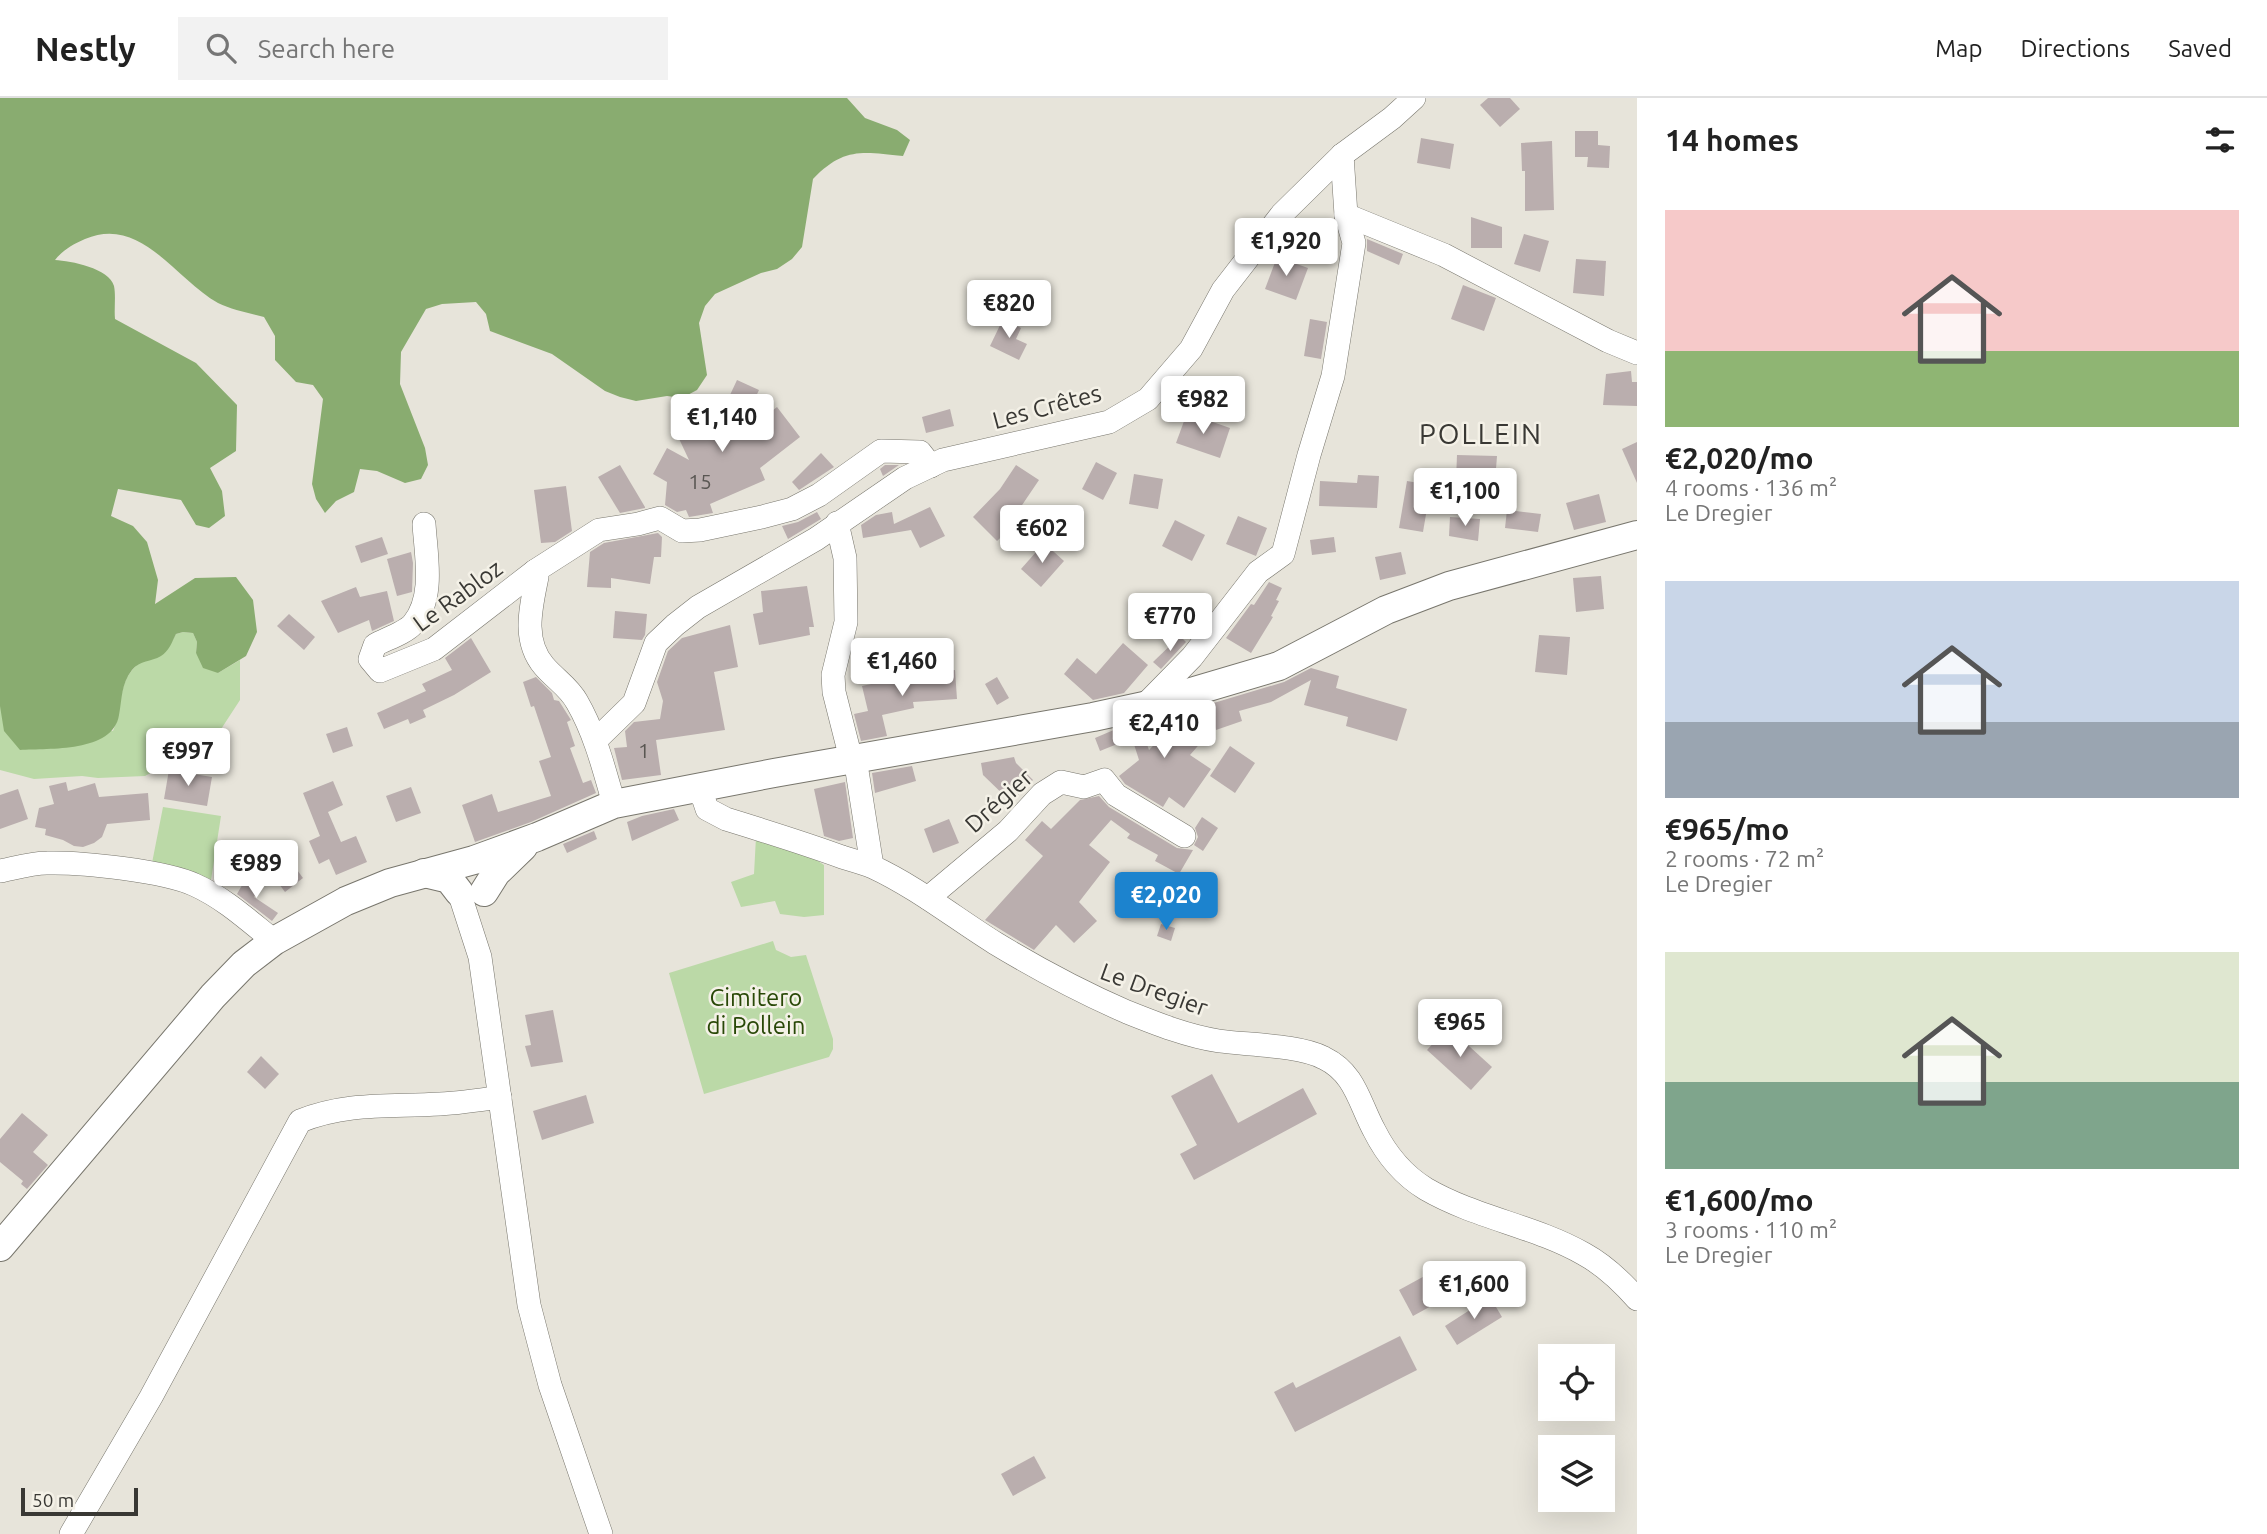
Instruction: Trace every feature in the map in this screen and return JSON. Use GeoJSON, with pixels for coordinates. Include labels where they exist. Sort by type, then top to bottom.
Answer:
{"type":"FeatureCollection","features":[{"type":"Feature","properties":{"kind":"main road"},"geometry":{"type":"LineString","coordinates":[[0,1247],[213,996],[244,964],[274,941],[346,901],[390,883],[460,876],[537,837],[614,804],[1144,706],[1279,666],[1386,611],[1449,586],[1637,535]]}},
{"type":"Feature","properties":{"kind":"street","name":"Les Crêtes"},"geometry":{"type":"LineString","coordinates":[[596,740],[634,703],[656,643],[674,625],[698,607],[816,539],[905,478],[943,460],[1109,422],[1148,399],[1191,349],[1223,290],[1282,214],[1342,156],[1414,98]]}},
{"type":"Feature","properties":{"kind":"street"},"geometry":{"type":"LineString","coordinates":[[1144,706],[1192,657],[1258,572],[1283,554],[1309,455],[1334,376],[1354,243],[1346,215],[1342,156]]}},
{"type":"Feature","properties":{"kind":"street"},"geometry":{"type":"LineString","coordinates":[[1346,215],[1444,255],[1608,341],[1637,353]]}},
{"type":"Feature","properties":{"kind":"street"},"geometry":{"type":"LineString","coordinates":[[614,804],[596,740],[577,702],[568,687],[544,666],[528,659],[531,641],[529,622],[537,577],[535,571],[599,530],[660,518],[682,531],[700,530],[792,509],[820,495],[881,451],[920,452],[931,466]]}},
{"type":"Feature","properties":{"kind":"street"},"geometry":{"type":"LineString","coordinates":[[837,523],[845,558],[846,622],[833,675],[834,692],[853,759],[872,866]]}},
{"type":"Feature","properties":{"kind":"street","name":"Le Rabloz"},"geometry":{"type":"LineString","coordinates":[[424,524],[427,574],[425,601],[412,626],[375,645],[370,659],[380,671],[434,649],[535,571]]}},
{"type":"Feature","properties":{"kind":"street","name":"Drégier"},"geometry":{"type":"LineString","coordinates":[[928,898],[1008,831],[1042,794],[1061,782],[1084,787],[1104,780],[1116,795],[1184,836]]}},
{"type":"Feature","properties":{"kind":"street","name":"Le Dregier"},"geometry":{"type":"LineString","coordinates":[[692,788],[703,797],[707,810],[726,819],[872,866],[928,898],[1063,984],[1167,1028],[1216,1041],[1304,1052],[1323,1057],[1348,1076],[1359,1093],[1372,1128],[1385,1150],[1412,1180],[1457,1204],[1538,1233],[1585,1254],[1637,1298]]}},
{"type":"Feature","properties":{"kind":"street"},"geometry":{"type":"LineString","coordinates":[[0,871],[46,862],[178,878],[197,886],[236,910],[274,941]]}},
{"type":"Feature","properties":{"kind":"street"},"geometry":{"type":"LineString","coordinates":[[460,876],[480,957],[529,1305],[550,1385],[601,1534]]}},
{"type":"Feature","properties":{"kind":"street"},"geometry":{"type":"LineString","coordinates":[[71,1534],[151,1397],[300,1121],[325,1111],[364,1106],[439,1104],[500,1097]]}},
{"type":"Feature","properties":{"kind":"green space"},"geometry":{"type":"Polygon","coordinates":[[[0,98],[847,98],[865,118],[897,130],[910,140],[903,156],[854,154],[834,161],[813,179],[802,247],[792,259],[777,269],[761,273],[715,294],[705,306],[699,323],[707,375],[697,390],[682,398],[667,396],[636,401],[605,391],[552,354],[490,331],[486,314],[476,302],[442,304],[426,309],[401,352],[400,384],[425,448],[428,465],[421,479],[405,483],[377,471],[360,469],[354,492],[336,501],[325,513],[316,499],[312,484],[323,399],[313,385],[296,382],[275,360],[275,336],[264,317],[218,303],[156,253],[140,242],[123,236],[105,234],[85,239],[68,248],[55,260],[89,267],[105,274],[111,280],[115,290],[115,319],[196,363],[237,405],[236,451],[210,468],[222,491],[225,516],[209,528],[196,525],[181,500],[118,489],[111,516],[133,526],[147,542],[158,580],[155,604],[195,578],[236,577],[253,600],[257,632],[246,656],[218,673],[203,668],[196,653],[197,642],[193,633],[176,634],[164,654],[138,664],[128,675],[119,715],[114,727],[105,736],[78,746],[20,750],[4,731],[0,706],[0,98]]]}},
{"type":"Feature","properties":{"kind":"green space"},"geometry":{"type":"Polygon","coordinates":[[[193,633],[197,642],[196,653],[218,673],[240,660],[240,700],[210,746],[228,769],[174,760],[145,776],[34,779],[0,770],[0,706],[113,731],[129,675],[139,663],[166,649],[176,634],[193,633]]]}},
{"type":"Feature","properties":{"kind":"green space"},"geometry":{"type":"Polygon","coordinates":[[[163,807],[221,816],[211,880],[178,867],[152,863],[163,807]]]}},
{"type":"Feature","properties":{"kind":"green space"},"geometry":{"type":"Polygon","coordinates":[[[756,837],[809,855],[824,865],[824,915],[804,917],[780,914],[775,901],[741,907],[731,882],[754,874],[756,837]]]}},
{"type":"Feature","properties":{"kind":"green space","name":"Cimitero di Pollein"},"geometry":{"type":"Polygon","coordinates":[[[773,941],[776,950],[791,957],[806,955],[833,1039],[833,1049],[829,1057],[704,1094],[669,973],[773,941]]]}},
{"type":"Feature","properties":{"kind":"building"},"geometry":{"type":"Polygon","coordinates":[[[1488,98],[1510,98],[1520,109],[1500,127],[1480,105],[1488,98]]]}},
{"type":"Feature","properties":{"kind":"building"},"geometry":{"type":"Polygon","coordinates":[[[1575,131],[1598,131],[1598,145],[1610,146],[1609,168],[1587,167],[1588,157],[1575,157],[1575,131]]]}},
{"type":"Feature","properties":{"kind":"building"},"geometry":{"type":"Polygon","coordinates":[[[1421,138],[1454,144],[1450,169],[1417,163],[1421,138]]]}},
{"type":"Feature","properties":{"kind":"building"},"geometry":{"type":"Polygon","coordinates":[[[1552,141],[1554,210],[1525,211],[1525,171],[1522,171],[1521,143],[1552,141]]]}},
{"type":"Feature","properties":{"kind":"building"},"geometry":{"type":"Polygon","coordinates":[[[1471,217],[1502,227],[1502,248],[1471,248],[1471,217]]]}},
{"type":"Feature","properties":{"kind":"building"},"geometry":{"type":"Polygon","coordinates":[[[1524,234],[1549,241],[1540,272],[1514,264],[1524,234]]]}},
{"type":"Feature","properties":{"kind":"building"},"geometry":{"type":"Polygon","coordinates":[[[1367,239],[1403,254],[1399,265],[1367,251],[1367,239]]]}},
{"type":"Feature","properties":{"kind":"building"},"geometry":{"type":"Polygon","coordinates":[[[1277,257],[1308,268],[1296,300],[1265,289],[1277,257]]]}},
{"type":"Feature","properties":{"kind":"building"},"geometry":{"type":"Polygon","coordinates":[[[1576,259],[1606,261],[1604,296],[1573,293],[1576,259]]]}},
{"type":"Feature","properties":{"kind":"building"},"geometry":{"type":"Polygon","coordinates":[[[1463,285],[1496,298],[1484,331],[1451,319],[1463,285]]]}},
{"type":"Feature","properties":{"kind":"building"},"geometry":{"type":"Polygon","coordinates":[[[1003,319],[1021,328],[1016,339],[1027,344],[1019,360],[990,346],[1003,319]]]}},
{"type":"Feature","properties":{"kind":"building"},"geometry":{"type":"Polygon","coordinates":[[[1310,319],[1327,322],[1321,359],[1304,356],[1310,319]]]}},
{"type":"Feature","properties":{"kind":"building"},"geometry":{"type":"Polygon","coordinates":[[[1631,371],[1632,382],[1637,382],[1637,406],[1603,405],[1606,374],[1631,371]]]}},
{"type":"Feature","properties":{"kind":"building"},"geometry":{"type":"Polygon","coordinates":[[[737,380],[759,390],[736,439],[777,407],[800,437],[760,468],[765,480],[710,504],[713,513],[689,517],[686,510],[677,512],[665,505],[667,482],[653,474],[667,448],[689,460],[674,428],[708,412],[715,427],[737,380]]]}},
{"type":"Feature","properties":{"kind":"building"},"geometry":{"type":"Polygon","coordinates":[[[950,409],[954,426],[926,433],[922,417],[950,409]]]}},
{"type":"Feature","properties":{"kind":"building"},"geometry":{"type":"Polygon","coordinates":[[[1187,413],[1230,428],[1220,458],[1176,443],[1187,413]]]}},
{"type":"Feature","properties":{"kind":"building"},"geometry":{"type":"Polygon","coordinates":[[[1637,442],[1637,483],[1622,449],[1637,442]]]}},
{"type":"Feature","properties":{"kind":"building"},"geometry":{"type":"Polygon","coordinates":[[[821,453],[834,467],[799,490],[792,482],[821,453]]]}},
{"type":"Feature","properties":{"kind":"building"},"geometry":{"type":"Polygon","coordinates":[[[1457,455],[1497,456],[1495,482],[1456,480],[1457,455]]]}},
{"type":"Feature","properties":{"kind":"building"},"geometry":{"type":"Polygon","coordinates":[[[1096,462],[1117,473],[1103,500],[1082,489],[1096,462]]]}},
{"type":"Feature","properties":{"kind":"building"},"geometry":{"type":"Polygon","coordinates":[[[620,465],[645,508],[620,513],[598,477],[620,465]]]}},
{"type":"Feature","properties":{"kind":"building"},"geometry":{"type":"Polygon","coordinates":[[[885,465],[899,465],[883,476],[880,469],[885,465]]]}},
{"type":"Feature","properties":{"kind":"building"},"geometry":{"type":"Polygon","coordinates":[[[1016,465],[1039,480],[1016,514],[1020,519],[997,541],[973,517],[1000,489],[1016,465]]]}},
{"type":"Feature","properties":{"kind":"building"},"geometry":{"type":"Polygon","coordinates":[[[1134,474],[1163,479],[1158,509],[1129,504],[1134,474]]]}},
{"type":"Feature","properties":{"kind":"building"},"geometry":{"type":"Polygon","coordinates":[[[1358,475],[1379,476],[1377,508],[1319,506],[1320,481],[1357,483],[1358,475]]]}},
{"type":"Feature","properties":{"kind":"building"},"geometry":{"type":"Polygon","coordinates":[[[1407,481],[1431,485],[1423,532],[1399,528],[1407,481]]]}},
{"type":"Feature","properties":{"kind":"building"},"geometry":{"type":"Polygon","coordinates":[[[566,486],[572,531],[555,542],[541,543],[534,490],[566,486]]]}},
{"type":"Feature","properties":{"kind":"building"},"geometry":{"type":"Polygon","coordinates":[[[1599,494],[1606,522],[1574,530],[1566,503],[1599,494]]]}},
{"type":"Feature","properties":{"kind":"building"},"geometry":{"type":"Polygon","coordinates":[[[930,507],[945,536],[920,548],[911,530],[863,538],[861,525],[876,515],[892,512],[894,524],[930,507]]]}},
{"type":"Feature","properties":{"kind":"building"},"geometry":{"type":"Polygon","coordinates":[[[1507,510],[1541,514],[1538,532],[1505,528],[1507,510]]]}},
{"type":"Feature","properties":{"kind":"building"},"geometry":{"type":"Polygon","coordinates":[[[817,512],[821,519],[788,539],[782,526],[798,522],[817,512]]]}},
{"type":"Feature","properties":{"kind":"building"},"geometry":{"type":"Polygon","coordinates":[[[1238,516],[1267,528],[1256,556],[1226,544],[1238,516]]]}},
{"type":"Feature","properties":{"kind":"building"},"geometry":{"type":"Polygon","coordinates":[[[1450,517],[1480,519],[1478,541],[1449,536],[1450,517]]]}},
{"type":"Feature","properties":{"kind":"building"},"geometry":{"type":"Polygon","coordinates":[[[1175,520],[1205,535],[1192,561],[1162,546],[1175,520]]]}},
{"type":"Feature","properties":{"kind":"building"},"geometry":{"type":"Polygon","coordinates":[[[658,533],[662,537],[661,557],[654,557],[650,584],[611,578],[611,588],[587,587],[590,552],[604,543],[658,533]]]}},
{"type":"Feature","properties":{"kind":"building"},"geometry":{"type":"Polygon","coordinates":[[[382,537],[388,554],[361,563],[355,546],[382,537]]]}},
{"type":"Feature","properties":{"kind":"building"},"geometry":{"type":"Polygon","coordinates":[[[1334,537],[1336,552],[1312,555],[1310,540],[1334,537]]]}},
{"type":"Feature","properties":{"kind":"building"},"geometry":{"type":"Polygon","coordinates":[[[1044,543],[1064,561],[1041,587],[1021,569],[1044,543]]]}},
{"type":"Feature","properties":{"kind":"building"},"geometry":{"type":"Polygon","coordinates":[[[411,552],[412,592],[397,596],[387,559],[411,552]]]}},
{"type":"Feature","properties":{"kind":"building"},"geometry":{"type":"Polygon","coordinates":[[[1401,552],[1406,574],[1380,580],[1375,557],[1401,552]]]}},
{"type":"Feature","properties":{"kind":"building"},"geometry":{"type":"Polygon","coordinates":[[[1601,576],[1604,609],[1576,612],[1573,578],[1601,576]]]}},
{"type":"Feature","properties":{"kind":"building"},"geometry":{"type":"Polygon","coordinates":[[[1269,582],[1282,588],[1276,600],[1279,601],[1271,616],[1273,617],[1251,653],[1226,638],[1251,604],[1254,605],[1269,582]]]}},
{"type":"Feature","properties":{"kind":"building"},"geometry":{"type":"Polygon","coordinates":[[[807,586],[814,627],[809,627],[810,635],[759,645],[753,614],[763,612],[761,591],[807,586]]]}},
{"type":"Feature","properties":{"kind":"building"},"geometry":{"type":"Polygon","coordinates":[[[356,587],[360,597],[387,591],[394,621],[372,631],[369,620],[338,633],[321,601],[356,587]]]}},
{"type":"Feature","properties":{"kind":"building"},"geometry":{"type":"Polygon","coordinates":[[[615,611],[647,614],[642,640],[613,638],[615,611]]]}},
{"type":"Feature","properties":{"kind":"building"},"geometry":{"type":"Polygon","coordinates":[[[289,614],[315,637],[304,650],[277,626],[289,614]]]}},
{"type":"Feature","properties":{"kind":"building"},"geometry":{"type":"Polygon","coordinates":[[[730,625],[738,667],[714,672],[725,730],[656,740],[661,775],[622,780],[614,748],[627,747],[625,731],[634,722],[660,719],[663,701],[657,682],[668,651],[682,638],[730,625]]]}},
{"type":"Feature","properties":{"kind":"building"},"geometry":{"type":"Polygon","coordinates":[[[1539,635],[1570,637],[1567,675],[1535,672],[1539,635]]]}},
{"type":"Feature","properties":{"kind":"building"},"geometry":{"type":"Polygon","coordinates":[[[1180,636],[1186,642],[1161,669],[1153,662],[1180,636]]]}},
{"type":"Feature","properties":{"kind":"building"},"geometry":{"type":"Polygon","coordinates":[[[471,638],[491,672],[423,710],[426,717],[410,724],[408,719],[384,729],[377,713],[426,691],[422,684],[452,670],[445,658],[471,638]]]}},
{"type":"Feature","properties":{"kind":"building"},"geometry":{"type":"Polygon","coordinates":[[[1123,643],[1148,665],[1124,693],[1093,700],[1064,674],[1077,658],[1096,674],[1123,643]]]}},
{"type":"Feature","properties":{"kind":"building"},"geometry":{"type":"Polygon","coordinates":[[[1311,668],[1339,676],[1336,688],[1407,709],[1397,741],[1346,726],[1348,717],[1304,705],[1311,680],[1271,702],[1239,711],[1242,721],[1216,730],[1207,705],[1284,682],[1311,668]]]}},
{"type":"Feature","properties":{"kind":"building"},"geometry":{"type":"Polygon","coordinates":[[[955,670],[957,699],[913,702],[914,708],[882,715],[887,736],[861,741],[854,714],[868,711],[862,686],[921,673],[955,670]]]}},
{"type":"Feature","properties":{"kind":"building"},"geometry":{"type":"Polygon","coordinates":[[[536,677],[552,693],[554,700],[559,701],[571,720],[567,722],[575,746],[570,748],[583,783],[591,780],[596,793],[531,822],[475,842],[462,805],[492,794],[498,812],[551,796],[539,761],[551,757],[523,682],[536,677]]]}},
{"type":"Feature","properties":{"kind":"building"},"geometry":{"type":"Polygon","coordinates":[[[997,677],[1009,698],[997,705],[985,684],[997,677]]]}},
{"type":"Feature","properties":{"kind":"building"},"geometry":{"type":"Polygon","coordinates":[[[1186,711],[1210,732],[1190,755],[1211,769],[1184,808],[1169,797],[1163,807],[1125,784],[1119,776],[1139,760],[1132,738],[1100,751],[1095,738],[1116,729],[1149,722],[1151,730],[1143,733],[1149,750],[1172,726],[1169,723],[1178,713],[1186,711]]]}},
{"type":"Feature","properties":{"kind":"building"},"geometry":{"type":"Polygon","coordinates":[[[347,727],[353,746],[333,753],[326,734],[347,727]]]}},
{"type":"Feature","properties":{"kind":"building"},"geometry":{"type":"Polygon","coordinates":[[[1230,746],[1255,763],[1235,793],[1210,776],[1230,746]]]}},
{"type":"Feature","properties":{"kind":"building"},"geometry":{"type":"Polygon","coordinates":[[[1014,757],[1016,763],[1033,780],[1011,802],[983,775],[981,763],[1014,757]]]}},
{"type":"Feature","properties":{"kind":"building"},"geometry":{"type":"Polygon","coordinates":[[[912,766],[916,781],[875,793],[872,773],[912,766]]]}},
{"type":"Feature","properties":{"kind":"building"},"geometry":{"type":"Polygon","coordinates":[[[169,770],[212,777],[207,806],[164,799],[169,770]]]}},
{"type":"Feature","properties":{"kind":"building"},"geometry":{"type":"Polygon","coordinates":[[[333,781],[343,805],[328,812],[341,842],[356,836],[367,862],[336,875],[329,859],[319,864],[309,841],[320,836],[303,793],[333,781]]]}},
{"type":"Feature","properties":{"kind":"building"},"geometry":{"type":"Polygon","coordinates":[[[66,782],[68,791],[95,783],[99,797],[148,793],[150,820],[107,824],[102,837],[83,847],[45,835],[46,829],[35,827],[39,808],[54,804],[49,786],[66,782]]]}},
{"type":"Feature","properties":{"kind":"building"},"geometry":{"type":"Polygon","coordinates":[[[845,782],[853,838],[839,841],[824,836],[814,789],[845,782]]]}},
{"type":"Feature","properties":{"kind":"building"},"geometry":{"type":"Polygon","coordinates":[[[411,787],[421,813],[396,822],[386,796],[411,787]]]}},
{"type":"Feature","properties":{"kind":"building"},"geometry":{"type":"Polygon","coordinates":[[[18,789],[28,819],[0,829],[0,795],[18,789]]]}},
{"type":"Feature","properties":{"kind":"building"},"geometry":{"type":"Polygon","coordinates":[[[1099,796],[1109,807],[1177,848],[1193,850],[1179,874],[1155,861],[1158,855],[1127,838],[1130,834],[1111,820],[1089,845],[1110,862],[1079,902],[1097,921],[1074,943],[1056,925],[1034,950],[985,920],[1043,856],[1025,840],[1042,821],[1051,829],[1080,800],[1099,796]]]}},
{"type":"Feature","properties":{"kind":"building"},"geometry":{"type":"Polygon","coordinates":[[[674,809],[679,820],[632,841],[627,822],[674,809]]]}},
{"type":"Feature","properties":{"kind":"building"},"geometry":{"type":"Polygon","coordinates":[[[1202,817],[1218,828],[1203,851],[1194,845],[1198,837],[1195,828],[1202,817]]]}},
{"type":"Feature","properties":{"kind":"building"},"geometry":{"type":"Polygon","coordinates":[[[949,819],[959,843],[933,853],[924,829],[949,819]]]}},
{"type":"Feature","properties":{"kind":"building"},"geometry":{"type":"Polygon","coordinates":[[[594,831],[597,839],[567,853],[563,844],[594,831]]]}},
{"type":"Feature","properties":{"kind":"building"},"geometry":{"type":"Polygon","coordinates":[[[283,851],[303,878],[285,892],[265,865],[283,851]]]}},
{"type":"Feature","properties":{"kind":"building"},"geometry":{"type":"Polygon","coordinates":[[[1168,874],[1186,883],[1167,917],[1150,907],[1168,874]]]}},
{"type":"Feature","properties":{"kind":"building"},"geometry":{"type":"Polygon","coordinates":[[[245,880],[259,890],[254,897],[278,913],[272,921],[237,894],[245,880]]]}},
{"type":"Feature","properties":{"kind":"building"},"geometry":{"type":"Polygon","coordinates":[[[1161,924],[1175,928],[1171,941],[1157,936],[1161,924]]]}},
{"type":"Feature","properties":{"kind":"building"},"geometry":{"type":"Polygon","coordinates":[[[553,1010],[563,1062],[531,1067],[525,1046],[531,1045],[525,1015],[553,1010]]]}},
{"type":"Feature","properties":{"kind":"building"},"geometry":{"type":"Polygon","coordinates":[[[1448,1027],[1492,1067],[1471,1090],[1427,1050],[1448,1027]]]}},
{"type":"Feature","properties":{"kind":"building"},"geometry":{"type":"Polygon","coordinates":[[[261,1056],[279,1074],[265,1089],[247,1072],[261,1056]]]}},
{"type":"Feature","properties":{"kind":"building"},"geometry":{"type":"Polygon","coordinates":[[[1212,1074],[1238,1123],[1303,1088],[1317,1114],[1194,1180],[1180,1154],[1197,1145],[1171,1096],[1212,1074]]]}},
{"type":"Feature","properties":{"kind":"building"},"geometry":{"type":"Polygon","coordinates":[[[586,1095],[594,1123],[542,1140],[533,1111],[586,1095]]]}},
{"type":"Feature","properties":{"kind":"building"},"geometry":{"type":"Polygon","coordinates":[[[22,1113],[48,1135],[33,1152],[48,1165],[27,1189],[21,1184],[23,1181],[0,1162],[0,1139],[22,1113]]]}},
{"type":"Feature","properties":{"kind":"building"},"geometry":{"type":"Polygon","coordinates":[[[1430,1273],[1444,1299],[1413,1316],[1399,1290],[1430,1273]]]}},
{"type":"Feature","properties":{"kind":"building"},"geometry":{"type":"Polygon","coordinates":[[[1490,1297],[1502,1317],[1457,1345],[1445,1326],[1490,1297]]]}},
{"type":"Feature","properties":{"kind":"building"},"geometry":{"type":"Polygon","coordinates":[[[1400,1336],[1417,1370],[1295,1432],[1274,1392],[1293,1382],[1296,1388],[1400,1336]]]}},
{"type":"Feature","properties":{"kind":"building"},"geometry":{"type":"Polygon","coordinates":[[[1034,1456],[1046,1478],[1013,1496],[1001,1474],[1034,1456]]]}},
{"type":"Feature","properties":{"kind":"district","name":"POLLEIN"},"geometry":{"type":"Point","coordinates":[1481,434]}}]}
